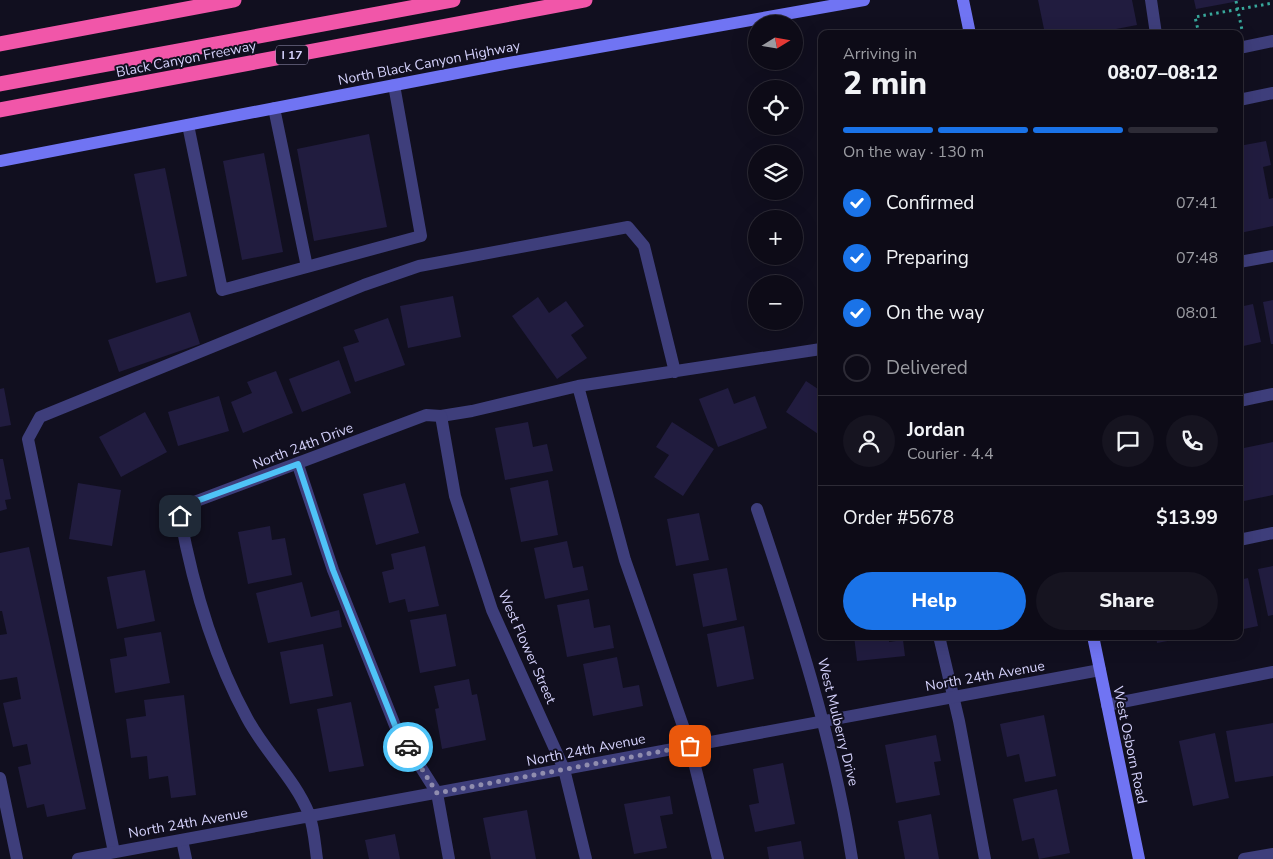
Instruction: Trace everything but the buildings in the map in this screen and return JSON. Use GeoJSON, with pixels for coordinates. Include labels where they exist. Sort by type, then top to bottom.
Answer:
{"type":"FeatureCollection","features":[{"type":"Feature","properties":{"kind":"highway"},"geometry":{"type":"LineString","coordinates":[[0,44],[234,0]]}},
{"type":"Feature","properties":{"kind":"highway"},"geometry":{"type":"LineString","coordinates":[[0,84],[453,0]]}},
{"type":"Feature","properties":{"kind":"highway","name":"Black Canyon Freeway"},"geometry":{"type":"LineString","coordinates":[[0,110],[585,0]]}},
{"type":"Feature","properties":{"kind":"main road","name":"North Black Canyon Highway"},"geometry":{"type":"LineString","coordinates":[[0,161],[394,85],[864,0]]}},
{"type":"Feature","properties":{"kind":"main road"},"geometry":{"type":"LineString","coordinates":[[963,0],[969,30]]}},
{"type":"Feature","properties":{"kind":"main road","name":"West Osborn Road"},"geometry":{"type":"LineString","coordinates":[[1094,640],[1138,859]]}},
{"type":"Feature","properties":{"kind":"street"},"geometry":{"type":"LineString","coordinates":[[1151,0],[1155,30]]}},
{"type":"Feature","properties":{"kind":"street"},"geometry":{"type":"LineString","coordinates":[[1243,47],[1273,41]]}},
{"type":"Feature","properties":{"kind":"street"},"geometry":{"type":"LineString","coordinates":[[188,125],[222,290],[421,236],[394,85]]}},
{"type":"Feature","properties":{"kind":"street"},"geometry":{"type":"LineString","coordinates":[[1243,99],[1273,93]]}},
{"type":"Feature","properties":{"kind":"street"},"geometry":{"type":"LineString","coordinates":[[274,108],[307,267]]}},
{"type":"Feature","properties":{"kind":"street"},"geometry":{"type":"LineString","coordinates":[[114,852],[28,438],[40,417],[364,285],[419,266],[628,227],[644,246],[675,372]]}},
{"type":"Feature","properties":{"kind":"street"},"geometry":{"type":"LineString","coordinates":[[1243,261],[1273,256]]}},
{"type":"Feature","properties":{"kind":"street","name":"North 24th Drive"},"geometry":{"type":"LineString","coordinates":[[310,816],[298,792],[271,757],[247,719],[222,668],[206,622],[180,516],[194,502],[426,415],[441,416],[472,411],[578,386],[818,349]]}},
{"type":"Feature","properties":{"kind":"street"},"geometry":{"type":"LineString","coordinates":[[578,386],[625,560],[690,746],[718,859]]}},
{"type":"Feature","properties":{"kind":"street"},"geometry":{"type":"LineString","coordinates":[[1243,400],[1273,394]]}},
{"type":"Feature","properties":{"kind":"street","name":"West Flower Street"},"geometry":{"type":"LineString","coordinates":[[441,416],[456,496],[492,610],[564,769],[586,859]]}},
{"type":"Feature","properties":{"kind":"street"},"geometry":{"type":"LineString","coordinates":[[298,464],[333,570],[396,728],[437,793],[449,859]]}},
{"type":"Feature","properties":{"kind":"street","name":"West Mulberry Drive"},"geometry":{"type":"LineString","coordinates":[[758,509],[802,644],[846,817],[852,859]]}},
{"type":"Feature","properties":{"kind":"street"},"geometry":{"type":"LineString","coordinates":[[1243,539],[1273,533]]}},
{"type":"Feature","properties":{"kind":"street"},"geometry":{"type":"LineString","coordinates":[[940,640],[954,698],[985,859]]}},
{"type":"Feature","properties":{"kind":"street","name":"North 24th Avenue"},"geometry":{"type":"LineString","coordinates":[[78,859],[1100,670]]}},
{"type":"Feature","properties":{"kind":"street"},"geometry":{"type":"LineString","coordinates":[[1107,705],[1273,672]]}},
{"type":"Feature","properties":{"kind":"street"},"geometry":{"type":"LineString","coordinates":[[0,778],[17,859]]}},
{"type":"Feature","properties":{"kind":"street"},"geometry":{"type":"LineString","coordinates":[[310,816],[318,859]]}},
{"type":"Feature","properties":{"kind":"street"},"geometry":{"type":"LineString","coordinates":[[182,840],[186,859]]}},
{"type":"Feature","properties":{"kind":"street"},"geometry":{"type":"LineString","coordinates":[[1244,859],[1273,854]]}},
{"type":"Feature","properties":{"kind":"path"},"geometry":{"type":"LineString","coordinates":[[1236,2],[1242,30]]}},
{"type":"Feature","properties":{"kind":"path"},"geometry":{"type":"LineString","coordinates":[[1198,30],[1195,18],[1273,3]]}},
{"type":"Feature","properties":{"kind":"way so far"},"geometry":{"type":"LineString","coordinates":[[408,747],[437,793],[690,746]]}},
{"type":"Feature","properties":{"kind":"route"},"geometry":{"type":"LineString","coordinates":[[180,516],[194,502],[298,464],[333,570],[396,728],[408,747]]}}]}
